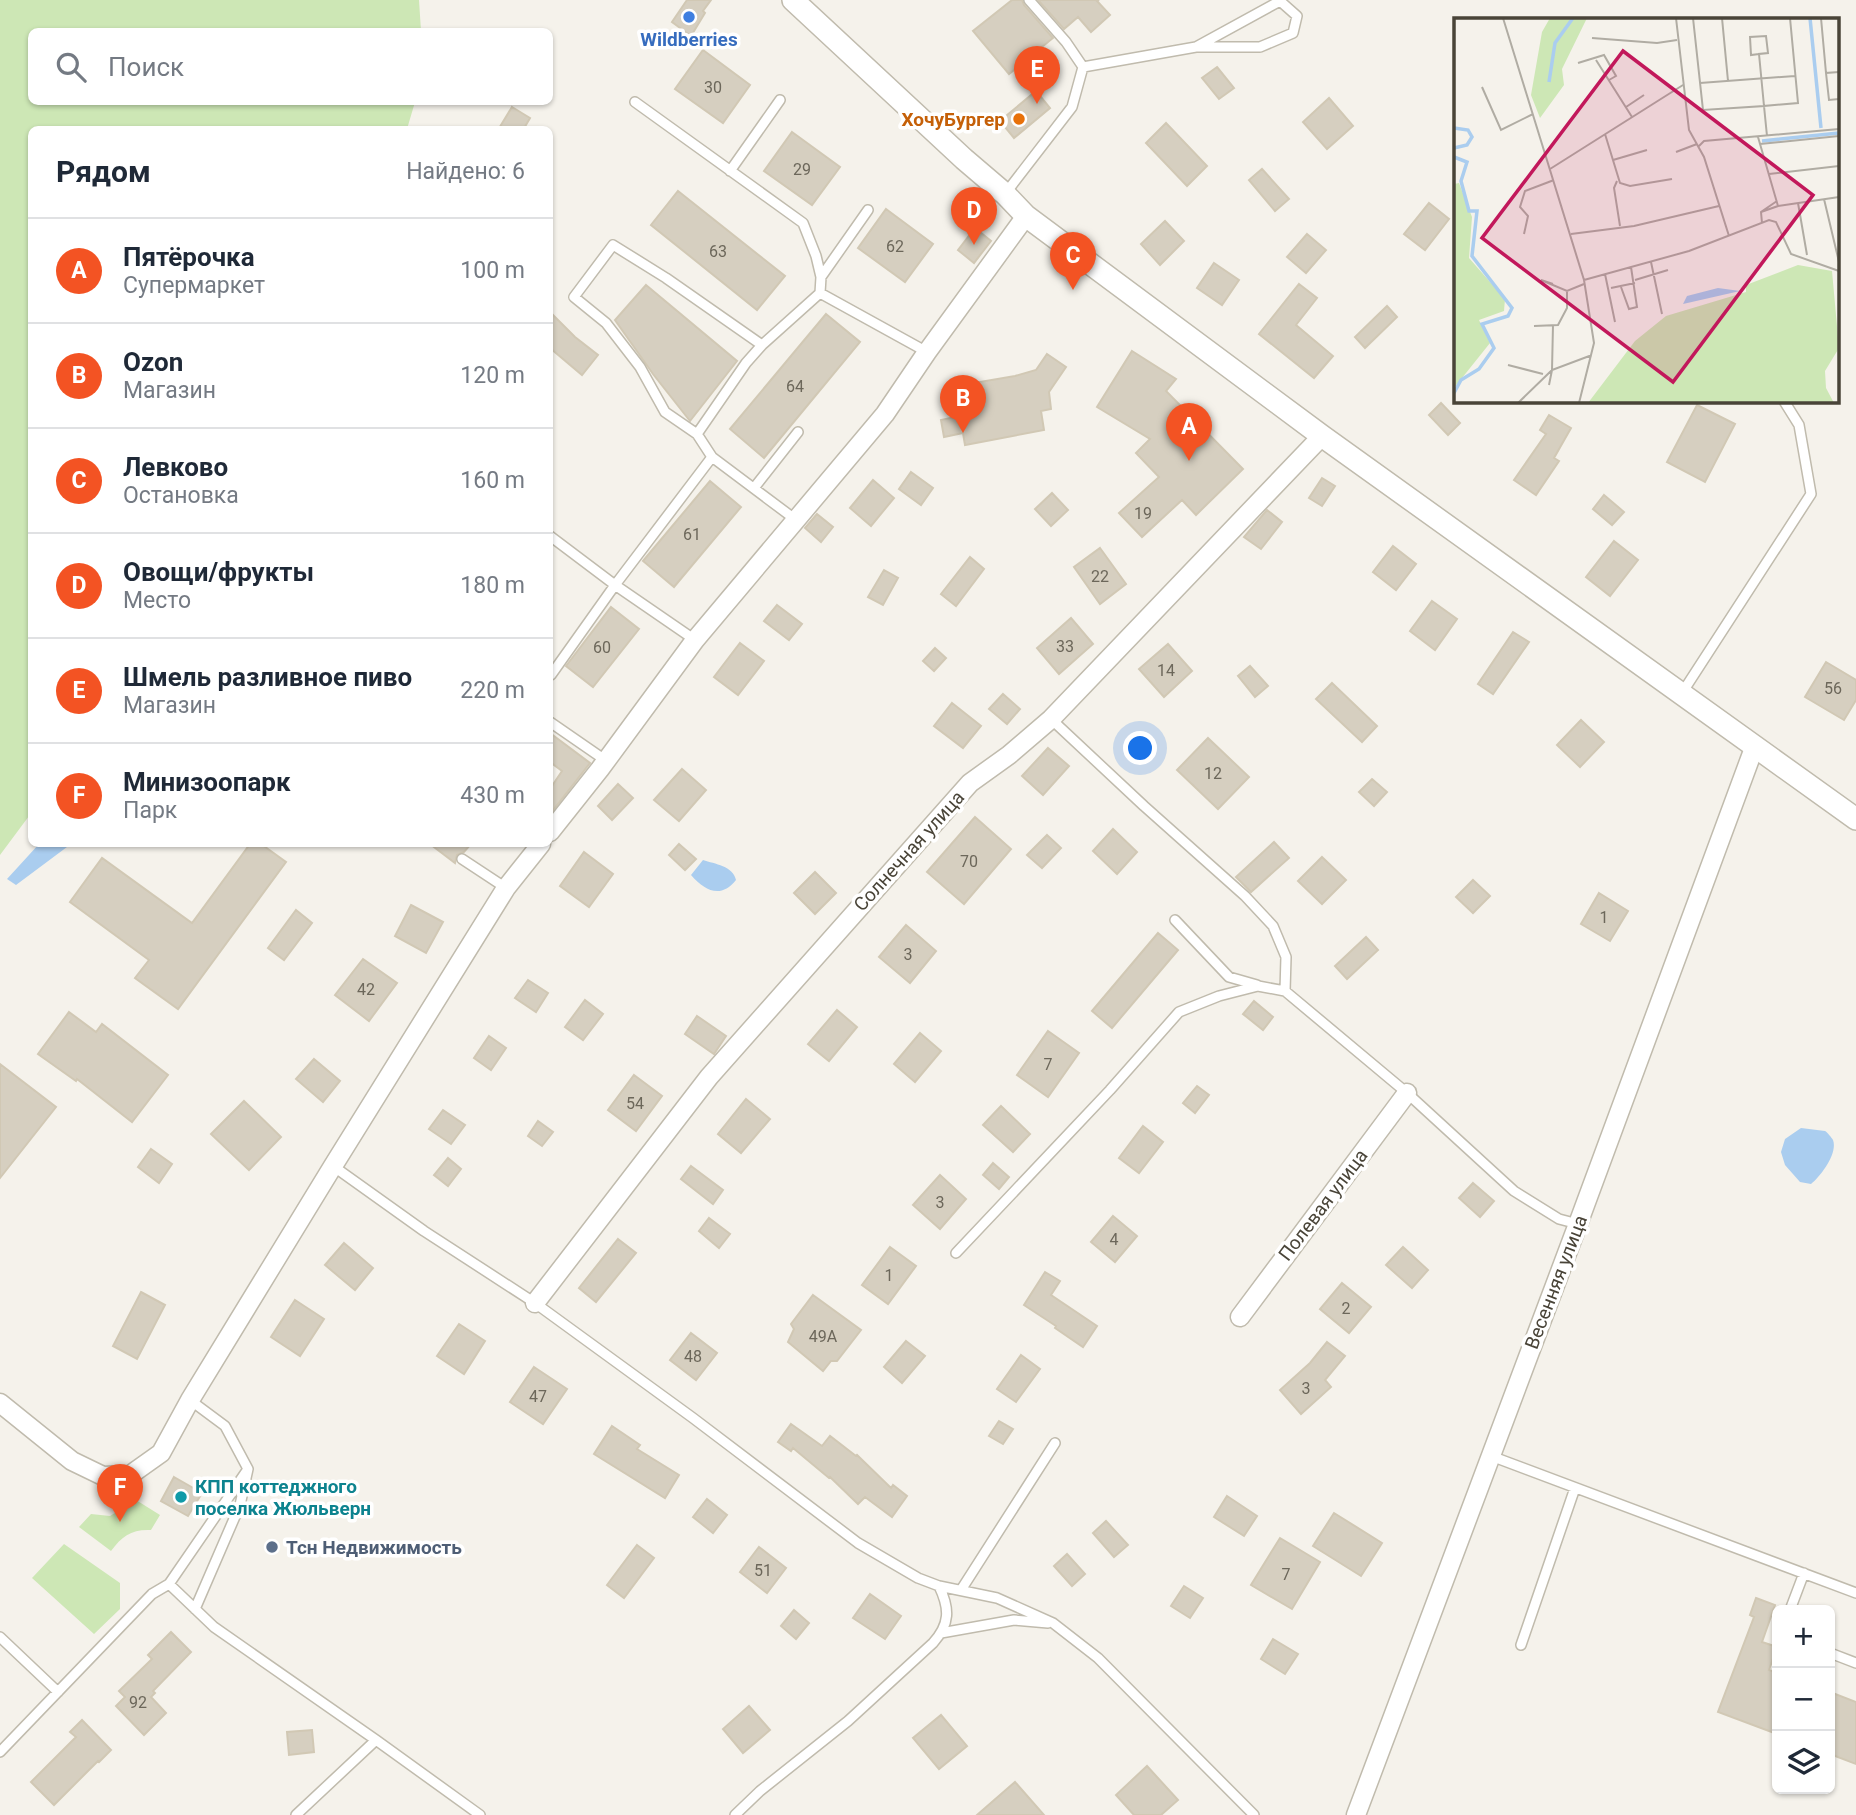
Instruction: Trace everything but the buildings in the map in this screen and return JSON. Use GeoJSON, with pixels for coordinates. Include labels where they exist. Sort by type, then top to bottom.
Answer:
{"type":"FeatureCollection","features":[{"type":"Feature","properties":{"kind":"street"},"geometry":{"type":"LineString","coordinates":[[793,0],[1026,216],[1322,436],[1856,820]]}},
{"type":"Feature","properties":{"kind":"street"},"geometry":{"type":"LineString","coordinates":[[553,828],[695,640],[885,414],[1026,216]]}},
{"type":"Feature","properties":{"kind":"street","name":"Солнечная улица"},"geometry":{"type":"LineString","coordinates":[[535,1303],[709,1077],[970,783],[1009,755],[1051,719],[1322,436]]}},
{"type":"Feature","properties":{"kind":"street","name":"Весенняя улица"},"geometry":{"type":"LineString","coordinates":[[1356,1815],[1754,748]]}},
{"type":"Feature","properties":{"kind":"street"},"geometry":{"type":"LineString","coordinates":[[0,1403],[72,1461],[103,1476],[130,1475],[161,1453],[190,1399],[332,1166],[506,888],[539,847]]}},
{"type":"Feature","properties":{"kind":"street","name":"Полевая улица"},"geometry":{"type":"LineString","coordinates":[[1240,1317],[1407,1093]]}},
{"type":"Feature","properties":{"kind":"lane"},"geometry":{"type":"LineString","coordinates":[[1005,194],[1072,107],[1083,67],[1066,42],[1029,0]]}},
{"type":"Feature","properties":{"kind":"lane"},"geometry":{"type":"LineString","coordinates":[[1083,67],[1196,47],[1259,47],[1293,33],[1297,16],[1280,1],[1196,47]]}},
{"type":"Feature","properties":{"kind":"lane"},"geometry":{"type":"LineString","coordinates":[[730,171],[780,100]]}},
{"type":"Feature","properties":{"kind":"lane"},"geometry":{"type":"LineString","coordinates":[[635,102],[803,223],[821,276],[820,293],[746,363],[697,434]]}},
{"type":"Feature","properties":{"kind":"lane"},"geometry":{"type":"LineString","coordinates":[[821,276],[868,210]]}},
{"type":"Feature","properties":{"kind":"lane"},"geometry":{"type":"LineString","coordinates":[[762,345],[666,278],[613,245],[574,297],[606,323],[640,367],[665,412],[697,434],[712,457],[796,520]]}},
{"type":"Feature","properties":{"kind":"lane"},"geometry":{"type":"LineString","coordinates":[[820,293],[928,352]]}},
{"type":"Feature","properties":{"kind":"lane"},"geometry":{"type":"LineString","coordinates":[[1681,694],[1811,494],[1799,425],[1785,402]]}},
{"type":"Feature","properties":{"kind":"lane"},"geometry":{"type":"LineString","coordinates":[[754,488],[798,432]]}},
{"type":"Feature","properties":{"kind":"lane"},"geometry":{"type":"LineString","coordinates":[[553,672],[712,457]]}},
{"type":"Feature","properties":{"kind":"lane"},"geometry":{"type":"LineString","coordinates":[[553,538],[695,640]]}},
{"type":"Feature","properties":{"kind":"lane"},"geometry":{"type":"LineString","coordinates":[[1051,719],[1245,896],[1273,926],[1286,957],[1285,992]]}},
{"type":"Feature","properties":{"kind":"lane"},"geometry":{"type":"LineString","coordinates":[[553,724],[606,760]]}},
{"type":"Feature","properties":{"kind":"lane"},"geometry":{"type":"LineString","coordinates":[[462,859],[506,888]]}},
{"type":"Feature","properties":{"kind":"lane"},"geometry":{"type":"LineString","coordinates":[[1175,920],[1228,977],[1285,992],[1407,1093],[1514,1191],[1559,1219],[1578,1224]]}},
{"type":"Feature","properties":{"kind":"lane"},"geometry":{"type":"LineString","coordinates":[[956,1253],[1110,1090],[1179,1012],[1219,996],[1258,986]]}},
{"type":"Feature","properties":{"kind":"lane"},"geometry":{"type":"LineString","coordinates":[[332,1166],[424,1231],[535,1303],[858,1543],[910,1574],[939,1586],[997,1598],[1053,1623],[1098,1658],[1254,1815]]}},
{"type":"Feature","properties":{"kind":"lane"},"geometry":{"type":"LineString","coordinates":[[190,1399],[225,1426],[248,1469],[240,1505],[195,1609]]}},
{"type":"Feature","properties":{"kind":"lane"},"geometry":{"type":"LineString","coordinates":[[961,1590],[1055,1443]]}},
{"type":"Feature","properties":{"kind":"lane"},"geometry":{"type":"LineString","coordinates":[[1491,1456],[1856,1593]]}},
{"type":"Feature","properties":{"kind":"lane"},"geometry":{"type":"LineString","coordinates":[[0,1752],[152,1594],[169,1584],[248,1469]]}},
{"type":"Feature","properties":{"kind":"lane"},"geometry":{"type":"LineString","coordinates":[[1521,1645],[1575,1488]]}},
{"type":"Feature","properties":{"kind":"lane"},"geometry":{"type":"LineString","coordinates":[[1792,1605],[1804,1573]]}},
{"type":"Feature","properties":{"kind":"lane"},"geometry":{"type":"LineString","coordinates":[[169,1584],[214,1627],[480,1815]]}},
{"type":"Feature","properties":{"kind":"lane"},"geometry":{"type":"LineString","coordinates":[[735,1815],[760,1791],[848,1721],[941,1633],[947,1619],[945,1598],[939,1586]]}},
{"type":"Feature","properties":{"kind":"lane"},"geometry":{"type":"LineString","coordinates":[[941,1633],[1014,1620],[1053,1623]]}},
{"type":"Feature","properties":{"kind":"lane"},"geometry":{"type":"LineString","coordinates":[[0,1637],[58,1692]]}},
{"type":"Feature","properties":{"kind":"lane"},"geometry":{"type":"LineString","coordinates":[[1835,1655],[1856,1663]]}},
{"type":"Feature","properties":{"kind":"lane"},"geometry":{"type":"LineString","coordinates":[[296,1815],[376,1740]]}},
{"type":"Feature","properties":{"kind":"green space"},"geometry":{"type":"Polygon","coordinates":[[[0,0],[419,0],[421,28],[28,28],[28,105],[414,105],[408,126],[28,126],[28,817],[0,855],[0,0]]]}},
{"type":"Feature","properties":{"kind":"green space"},"geometry":{"type":"Polygon","coordinates":[[[136,1500],[160,1515],[151,1530],[128,1534],[111,1551],[79,1527],[91,1514],[110,1516],[136,1500]]]}},
{"type":"Feature","properties":{"kind":"green space"},"geometry":{"type":"Polygon","coordinates":[[[64,1544],[120,1583],[120,1609],[94,1634],[32,1578],[64,1544]]]}},
{"type":"Feature","properties":{"kind":"water"},"geometry":{"type":"Polygon","coordinates":[[[36,847],[67,847],[16,885],[7,879],[36,847]]]}},
{"type":"Feature","properties":{"kind":"water"},"geometry":{"type":"Polygon","coordinates":[[[703,860],[727,869],[736,880],[719,891],[707,889],[691,875],[703,860]]]}},
{"type":"Feature","properties":{"kind":"water"},"geometry":{"type":"Polygon","coordinates":[[[1801,1128],[1825,1131],[1834,1145],[1824,1170],[1811,1184],[1800,1182],[1785,1165],[1781,1152],[1785,1139],[1801,1128]]]}},
{"type":"Feature","properties":{"kind":"place","name":"Wildberries"},"geometry":{"type":"Point","coordinates":[689,17]}},
{"type":"Feature","properties":{"kind":"place","name":"Шмель разливное пиво"},"geometry":{"type":"Point","coordinates":[1037,104]}},
{"type":"Feature","properties":{"kind":"place","name":"ХочуБургер"},"geometry":{"type":"Point","coordinates":[1019,119]}},
{"type":"Feature","properties":{"kind":"place","name":"Овощи/фрукты"},"geometry":{"type":"Point","coordinates":[974,245]}},
{"type":"Feature","properties":{"kind":"place","name":"Левково"},"geometry":{"type":"Point","coordinates":[1073,290]}},
{"type":"Feature","properties":{"kind":"place","name":"Ozon"},"geometry":{"type":"Point","coordinates":[963,433]}},
{"type":"Feature","properties":{"kind":"place","name":"Пятёрочка"},"geometry":{"type":"Point","coordinates":[1189,461]}},
{"type":"Feature","properties":{"kind":"place","name":"КПП коттеджного поселка Жюльверн"},"geometry":{"type":"Point","coordinates":[181,1497]}},
{"type":"Feature","properties":{"kind":"place","name":"Минизоопарк"},"geometry":{"type":"Point","coordinates":[120,1522]}},
{"type":"Feature","properties":{"kind":"place","name":"Тсн Недвижимость"},"geometry":{"type":"Point","coordinates":[272,1547]}}]}
